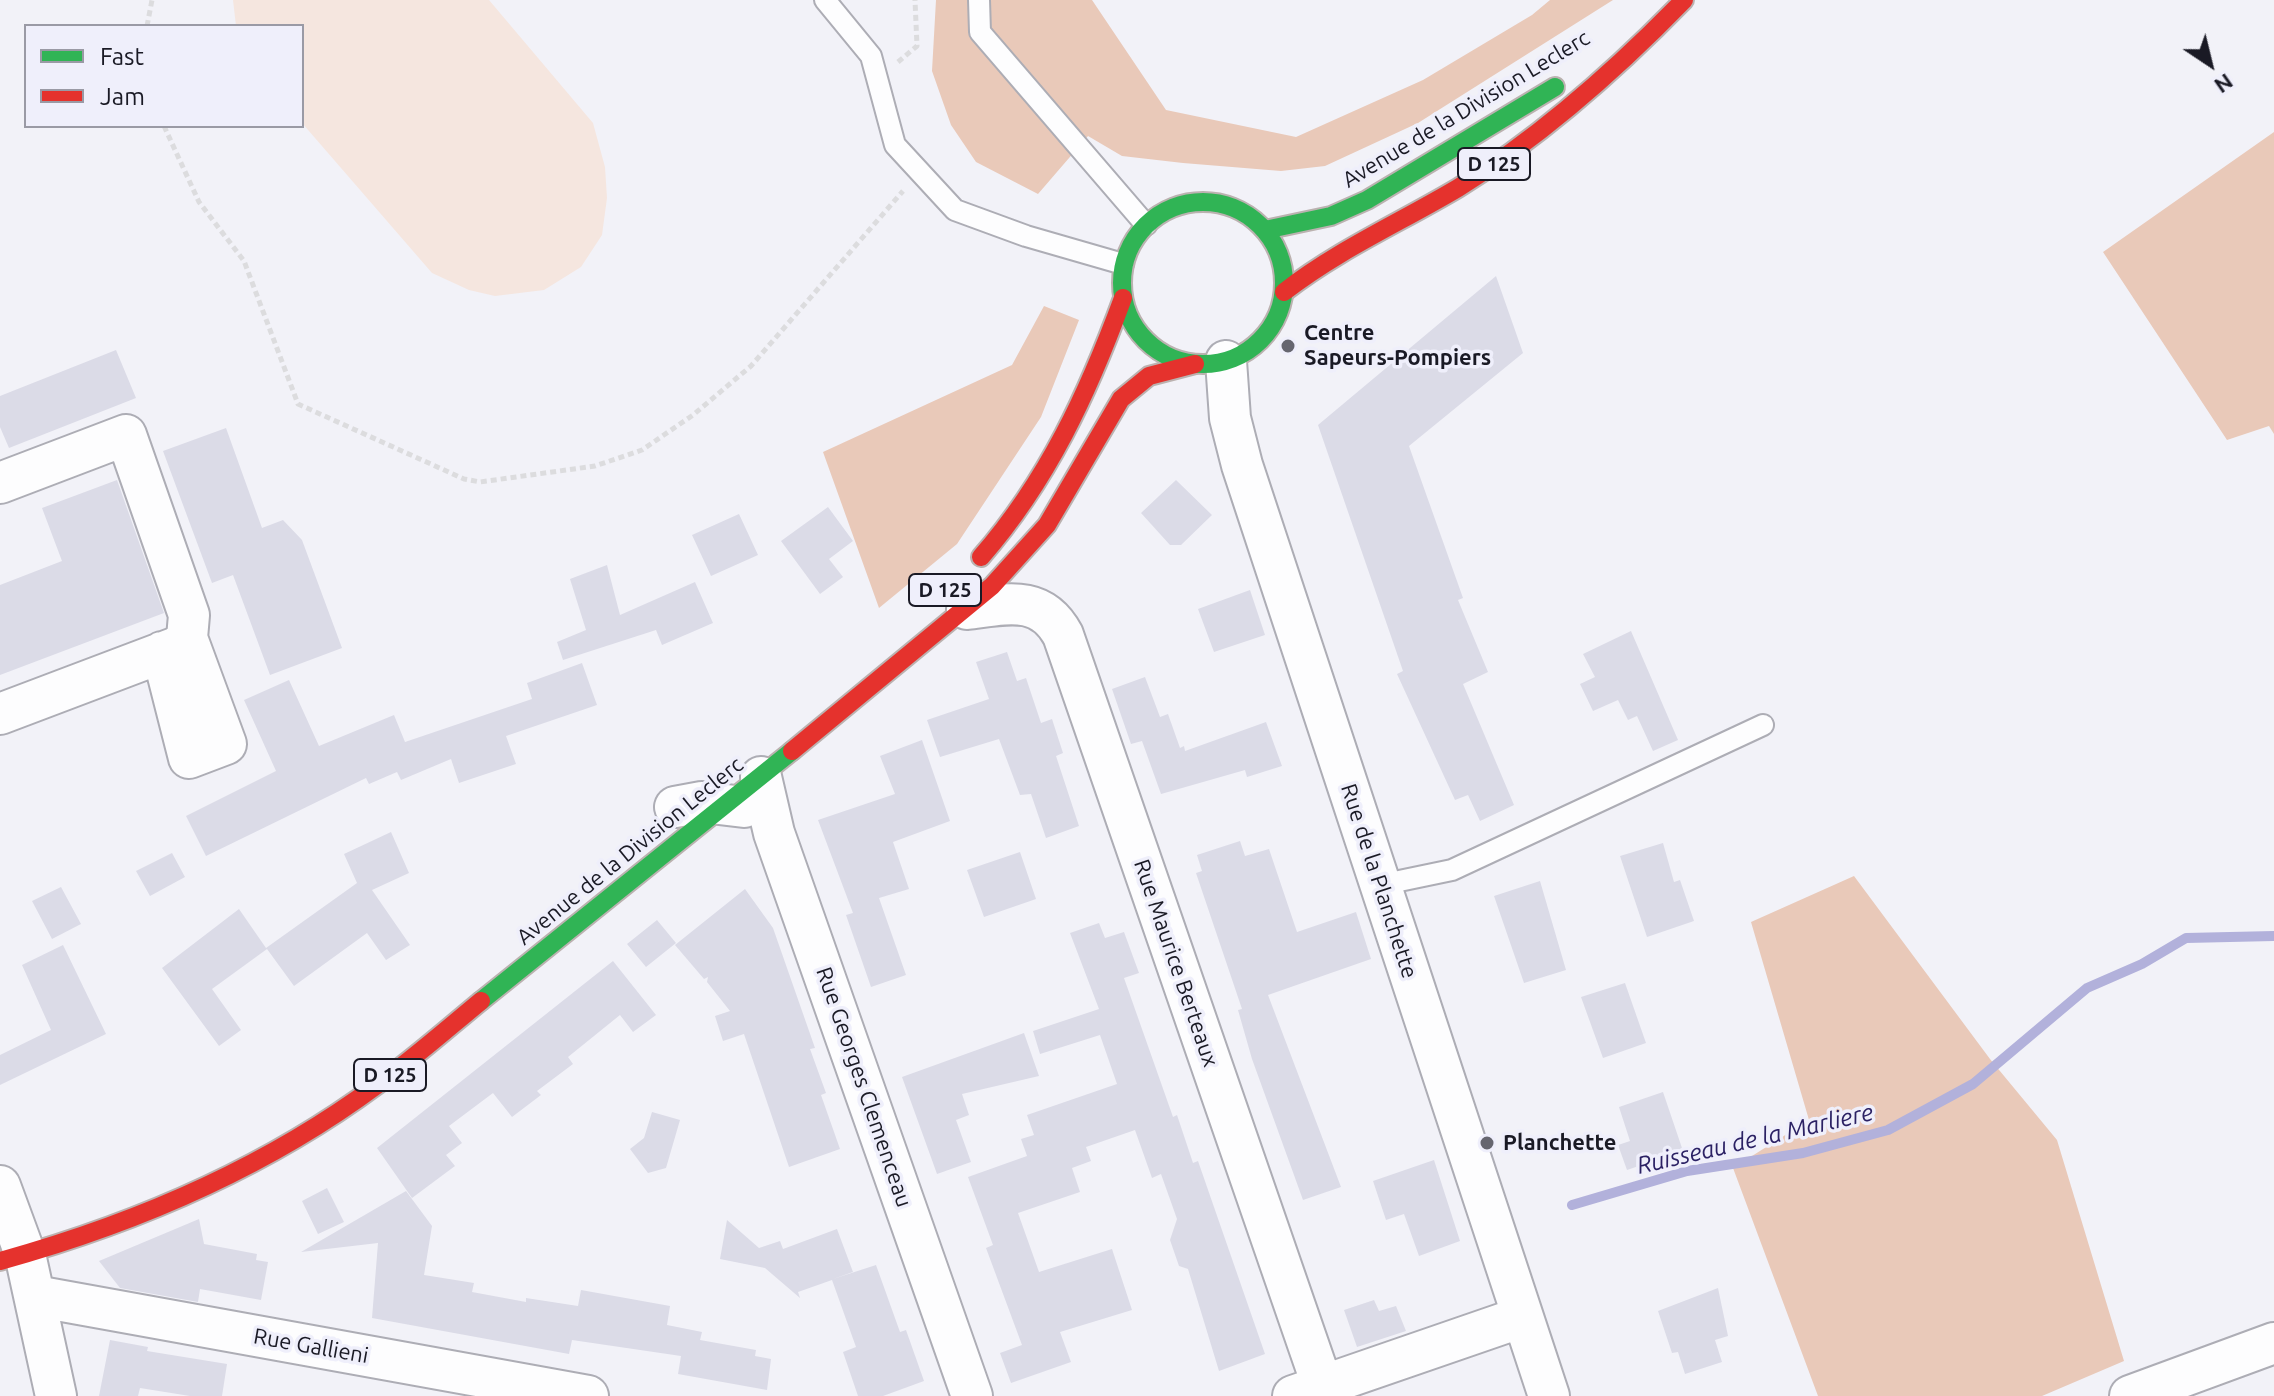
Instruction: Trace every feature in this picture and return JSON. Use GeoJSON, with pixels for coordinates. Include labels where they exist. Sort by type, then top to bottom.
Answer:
{"type":"FeatureCollection","features":[{"type":"Feature","properties":{"kind":"main road","name":"Avenue de la Division Leclerc"},"geometry":{"type":"LineString","coordinates":[[1595,59],[1682,2]]}},
{"type":"Feature","properties":{"kind":"main road","name":"Avenue de la Division Leclerc"},"geometry":{"type":"LineString","coordinates":[[1284,292],[1347,247],[1425,207],[1520,145],[1610,77],[1682,2]]}},
{"type":"Feature","properties":{"kind":"main road","name":"Avenue de la Division Leclerc"},"geometry":{"type":"LineString","coordinates":[[1265,230],[1331,216],[1367,200],[1573,74]]}},
{"type":"Feature","properties":{"kind":"main road"},"geometry":{"type":"LineString","coordinates":[[1205,201],[1247,214],[1265,230],[1277,249],[1284,270],[1284,292],[1272,326],[1260,341],[1211,362],[1178,361],[1156,350],[1139,334],[1123,298],[1123,264],[1131,243],[1146,225],[1163,212],[1184,203],[1205,201]]}},
{"type":"Feature","properties":{"kind":"main road","name":"Avenue de la Division Leclerc"},"geometry":{"type":"LineString","coordinates":[[966,591],[1060,447],[1090,386],[1123,298]]}},
{"type":"Feature","properties":{"kind":"main road","name":"Avenue de la Division Leclerc"},"geometry":{"type":"LineString","coordinates":[[15,1240],[73,1241],[202,1189],[311,1128],[376,1086],[692,804],[761,777],[966,591],[1047,525],[1117,406],[1131,388],[1168,369],[1211,362]]}},
{"type":"Feature","properties":{"kind":"street","name":"Rue de la Planchette"},"geometry":{"type":"LineString","coordinates":[[1211,362],[1242,465],[1549,1396]]}},
{"type":"Feature","properties":{"kind":"street"},"geometry":{"type":"LineString","coordinates":[[0,483],[126,435],[189,615],[175,645],[0,714]]}},
{"type":"Feature","properties":{"kind":"street","name":"Rue Maurice Berteaux"},"geometry":{"type":"LineString","coordinates":[[966,591],[1033,605],[1056,623],[1063,635],[1313,1393]]}},
{"type":"Feature","properties":{"kind":"street","name":"Rue Georges Clemenceau"},"geometry":{"type":"LineString","coordinates":[[761,777],[774,833],[972,1396]]}},
{"type":"Feature","properties":{"kind":"street"},"geometry":{"type":"LineString","coordinates":[[692,804],[755,813],[774,833]]}},
{"type":"Feature","properties":{"kind":"street"},"geometry":{"type":"LineString","coordinates":[[0,1186],[35,1296],[56,1396]]}},
{"type":"Feature","properties":{"kind":"street","name":"Rue Gallieni"},"geometry":{"type":"LineString","coordinates":[[35,1296],[588,1396]]}},
{"type":"Feature","properties":{"kind":"street"},"geometry":{"type":"LineString","coordinates":[[1313,1393],[1522,1317]]}},
{"type":"Feature","properties":{"kind":"street"},"geometry":{"type":"LineString","coordinates":[[2130,1396],[2274,1343]]}},
{"type":"Feature","properties":{"kind":"lane"},"geometry":{"type":"LineString","coordinates":[[825,0],[871,56],[895,145],[955,210],[1026,236],[1123,264]]}},
{"type":"Feature","properties":{"kind":"lane"},"geometry":{"type":"LineString","coordinates":[[979,0],[980,32],[1146,225]]}},
{"type":"Feature","properties":{"kind":"lane"},"geometry":{"type":"LineString","coordinates":[[1380,885],[1452,870],[1763,725]]}},
{"type":"Feature","properties":{"kind":"path"},"geometry":{"type":"LineString","coordinates":[[147,24],[152,0]]}},
{"type":"Feature","properties":{"kind":"path"},"geometry":{"type":"LineString","coordinates":[[877,79],[917,46],[915,0]]}},
{"type":"Feature","properties":{"kind":"path"},"geometry":{"type":"LineString","coordinates":[[165,128],[199,202],[244,261],[298,404],[464,479],[480,482],[595,466],[642,450],[693,415],[751,366],[882,213],[921,173]]}},
{"type":"Feature","properties":{"kind":"shaded area"},"geometry":{"type":"Polygon","coordinates":[[[233,0],[489,0],[593,123],[605,167],[607,198],[602,235],[581,267],[544,290],[495,296],[469,290],[432,273],[304,125],[304,24],[236,24],[233,0]]]}},
{"type":"Feature","properties":{"kind":"shaded area"},"geometry":{"type":"Polygon","coordinates":[[[936,0],[1092,0],[1166,110],[1296,137],[1423,80],[1532,15],[1550,0],[1613,0],[1418,123],[1325,166],[1281,171],[1122,156],[1088,136],[1038,194],[976,162],[951,125],[932,71],[936,0]]]}},
{"type":"Feature","properties":{"kind":"shaded area"},"geometry":{"type":"Polygon","coordinates":[[[2274,132],[2274,434],[2269,426],[2227,440],[2103,252],[2274,132]]]}},
{"type":"Feature","properties":{"kind":"shaded area"},"geometry":{"type":"Polygon","coordinates":[[[1044,306],[1079,320],[1041,417],[957,544],[879,608],[823,452],[1012,365],[1044,306]]]}},
{"type":"Feature","properties":{"kind":"shaded area"},"geometry":{"type":"Polygon","coordinates":[[[1854,876],[1990,1059],[2057,1140],[2124,1361],[2042,1396],[1818,1396],[1733,1168],[1809,1120],[1751,922],[1854,876]]]}},
{"type":"Feature","properties":{"kind":"building"},"geometry":{"type":"Polygon","coordinates":[[[1496,276],[1523,353],[1409,446],[1463,598],[1458,600],[1488,672],[1463,684],[1514,805],[1480,821],[1468,795],[1455,800],[1397,674],[1403,671],[1318,425],[1496,276]]]}},
{"type":"Feature","properties":{"kind":"building"},"geometry":{"type":"Polygon","coordinates":[[[116,350],[136,398],[9,448],[0,427],[0,396],[116,350]]]}},
{"type":"Feature","properties":{"kind":"building"},"geometry":{"type":"Polygon","coordinates":[[[226,428],[262,528],[283,520],[302,540],[342,648],[270,675],[233,575],[212,583],[163,451],[226,428]]]}},
{"type":"Feature","properties":{"kind":"building"},"geometry":{"type":"Polygon","coordinates":[[[117,480],[164,613],[0,675],[0,585],[62,561],[42,508],[117,480]]]}},
{"type":"Feature","properties":{"kind":"building"},"geometry":{"type":"Polygon","coordinates":[[[1176,480],[1212,515],[1181,545],[1170,545],[1141,513],[1176,480]]]}},
{"type":"Feature","properties":{"kind":"building"},"geometry":{"type":"Polygon","coordinates":[[[828,507],[853,541],[829,559],[843,577],[820,594],[781,541],[828,507]]]}},
{"type":"Feature","properties":{"kind":"building"},"geometry":{"type":"Polygon","coordinates":[[[739,514],[758,555],[711,576],[692,535],[739,514]]]}},
{"type":"Feature","properties":{"kind":"building"},"geometry":{"type":"Polygon","coordinates":[[[607,565],[620,615],[695,582],[713,623],[662,645],[656,630],[563,660],[557,642],[586,630],[570,579],[607,565]]]}},
{"type":"Feature","properties":{"kind":"building"},"geometry":{"type":"Polygon","coordinates":[[[1250,590],[1265,635],[1214,652],[1198,609],[1250,590]]]}},
{"type":"Feature","properties":{"kind":"building"},"geometry":{"type":"Polygon","coordinates":[[[1631,631],[1678,740],[1653,751],[1637,716],[1628,720],[1618,700],[1593,711],[1580,684],[1595,677],[1583,654],[1631,631]]]}},
{"type":"Feature","properties":{"kind":"building"},"geometry":{"type":"Polygon","coordinates":[[[1007,652],[1017,681],[1026,678],[1041,723],[1052,719],[1063,753],[1056,756],[1079,826],[1046,838],[1031,794],[1020,795],[999,739],[940,757],[927,720],[989,699],[976,662],[1007,652]]]}},
{"type":"Feature","properties":{"kind":"building"},"geometry":{"type":"Polygon","coordinates":[[[582,663],[597,705],[506,736],[516,764],[459,783],[451,759],[401,780],[397,772],[369,784],[366,778],[206,856],[186,816],[276,771],[244,700],[289,680],[319,746],[394,715],[405,742],[532,699],[527,683],[582,663]]]}},
{"type":"Feature","properties":{"kind":"building"},"geometry":{"type":"Polygon","coordinates":[[[1145,677],[1160,717],[1168,714],[1180,748],[1184,746],[1185,751],[1266,722],[1282,766],[1247,777],[1245,770],[1161,794],[1142,741],[1131,744],[1112,689],[1145,677]]]}},
{"type":"Feature","properties":{"kind":"building"},"geometry":{"type":"Polygon","coordinates":[[[922,740],[950,821],[893,842],[909,889],[879,898],[906,975],[871,987],[846,915],[853,913],[818,820],[895,794],[880,756],[922,740]]]}},
{"type":"Feature","properties":{"kind":"building"},"geometry":{"type":"Polygon","coordinates":[[[391,832],[409,873],[372,890],[410,945],[386,960],[367,933],[294,986],[267,949],[212,989],[241,1030],[219,1046],[162,968],[239,909],[266,948],[357,883],[344,854],[391,832]]]}},
{"type":"Feature","properties":{"kind":"building"},"geometry":{"type":"Polygon","coordinates":[[[1240,841],[1245,856],[1269,849],[1297,932],[1356,912],[1371,959],[1268,995],[1341,1187],[1303,1200],[1252,1059],[1238,1010],[1242,1009],[1196,873],[1202,871],[1197,855],[1240,841]]]}},
{"type":"Feature","properties":{"kind":"building"},"geometry":{"type":"Polygon","coordinates":[[[1663,843],[1674,882],[1680,880],[1694,921],[1647,937],[1620,856],[1663,843]]]}},
{"type":"Feature","properties":{"kind":"building"},"geometry":{"type":"Polygon","coordinates":[[[1020,852],[1036,899],[984,917],[967,870],[1020,852]]]}},
{"type":"Feature","properties":{"kind":"building"},"geometry":{"type":"Polygon","coordinates":[[[172,853],[185,877],[150,896],[136,871],[172,853]]]}},
{"type":"Feature","properties":{"kind":"building"},"geometry":{"type":"Polygon","coordinates":[[[1540,881],[1566,970],[1524,983],[1494,896],[1540,881]]]}},
{"type":"Feature","properties":{"kind":"building"},"geometry":{"type":"Polygon","coordinates":[[[61,887],[81,924],[52,939],[32,901],[61,887]]]}},
{"type":"Feature","properties":{"kind":"building"},"geometry":{"type":"Polygon","coordinates":[[[745,889],[773,928],[815,1048],[810,1049],[826,1093],[821,1095],[840,1149],[789,1167],[744,1034],[723,1041],[715,1016],[730,1011],[707,982],[708,977],[704,979],[675,945],[745,889]]]}},
{"type":"Feature","properties":{"kind":"building"},"geometry":{"type":"Polygon","coordinates":[[[657,920],[676,943],[646,967],[627,944],[657,920]]]}},
{"type":"Feature","properties":{"kind":"building"},"geometry":{"type":"Polygon","coordinates":[[[1099,923],[1105,938],[1124,932],[1139,973],[1124,978],[1173,1117],[1177,1115],[1193,1163],[1198,1161],[1265,1354],[1219,1371],[1188,1269],[1179,1266],[1170,1240],[1177,1219],[1161,1174],[1152,1178],[1135,1130],[1086,1147],[1091,1161],[1072,1168],[1080,1192],[1018,1213],[1039,1272],[1112,1249],[1132,1310],[1060,1332],[1071,1362],[1011,1383],[1000,1353],[1022,1345],[986,1248],[993,1245],[968,1177],[1027,1156],[1021,1139],[1034,1135],[1027,1115],[1117,1084],[1100,1035],[1040,1054],[1033,1031],[1099,1009],[1070,933],[1099,923]]]}},
{"type":"Feature","properties":{"kind":"building"},"geometry":{"type":"Polygon","coordinates":[[[63,945],[106,1034],[0,1085],[0,1055],[51,1030],[22,965],[63,945]]]}},
{"type":"Feature","properties":{"kind":"building"},"geometry":{"type":"Polygon","coordinates":[[[613,961],[656,1015],[633,1032],[620,1015],[568,1057],[573,1064],[537,1091],[541,1095],[512,1117],[493,1093],[449,1126],[462,1143],[446,1155],[455,1166],[412,1198],[377,1148],[613,961]]]}},
{"type":"Feature","properties":{"kind":"building"},"geometry":{"type":"Polygon","coordinates":[[[1625,983],[1646,1043],[1603,1058],[1581,997],[1625,983]]]}},
{"type":"Feature","properties":{"kind":"building"},"geometry":{"type":"Polygon","coordinates":[[[1024,1033],[1039,1076],[962,1094],[969,1115],[956,1120],[971,1162],[937,1174],[902,1077],[1024,1033]]]}},
{"type":"Feature","properties":{"kind":"building"},"geometry":{"type":"Polygon","coordinates":[[[1663,1092],[1683,1151],[1627,1170],[1618,1145],[1630,1141],[1619,1107],[1663,1092]]]}},
{"type":"Feature","properties":{"kind":"building"},"geometry":{"type":"Polygon","coordinates":[[[652,1112],[680,1120],[666,1168],[648,1173],[630,1149],[644,1138],[652,1112]]]}},
{"type":"Feature","properties":{"kind":"building"},"geometry":{"type":"Polygon","coordinates":[[[1434,1160],[1460,1241],[1419,1256],[1404,1214],[1386,1220],[1373,1181],[1434,1160]]]}},
{"type":"Feature","properties":{"kind":"building"},"geometry":{"type":"Polygon","coordinates":[[[327,1188],[344,1222],[318,1234],[302,1201],[327,1188]]]}},
{"type":"Feature","properties":{"kind":"building"},"geometry":{"type":"Polygon","coordinates":[[[406,1191],[432,1226],[424,1275],[474,1283],[472,1292],[526,1302],[526,1298],[578,1306],[581,1290],[670,1306],[667,1325],[702,1332],[700,1340],[756,1350],[755,1356],[771,1359],[767,1390],[678,1374],[681,1356],[572,1340],[569,1354],[372,1318],[378,1243],[301,1252],[406,1191]]]}},
{"type":"Feature","properties":{"kind":"building"},"geometry":{"type":"Polygon","coordinates":[[[199,1219],[204,1244],[257,1254],[256,1260],[268,1262],[261,1300],[200,1289],[198,1302],[120,1288],[99,1261],[199,1219]]]}},
{"type":"Feature","properties":{"kind":"building"},"geometry":{"type":"Polygon","coordinates":[[[727,1220],[759,1248],[780,1241],[783,1249],[837,1229],[853,1272],[833,1279],[876,1265],[900,1332],[906,1330],[924,1381],[883,1396],[858,1396],[843,1352],[856,1347],[832,1280],[798,1292],[800,1298],[765,1268],[720,1259],[727,1220]]]}},
{"type":"Feature","properties":{"kind":"building"},"geometry":{"type":"Polygon","coordinates":[[[1718,1288],[1728,1336],[1715,1340],[1722,1362],[1685,1374],[1678,1352],[1672,1353],[1658,1311],[1718,1288]]]}},
{"type":"Feature","properties":{"kind":"building"},"geometry":{"type":"Polygon","coordinates":[[[1374,1300],[1379,1311],[1396,1306],[1406,1331],[1357,1347],[1344,1310],[1374,1300]]]}},
{"type":"Feature","properties":{"kind":"building"},"geometry":{"type":"Polygon","coordinates":[[[110,1340],[148,1347],[147,1351],[227,1364],[222,1396],[190,1396],[140,1388],[138,1396],[99,1396],[110,1340]]]}},
{"type":"Feature","properties":{"kind":"waterway","name":"Ruisseau de la Marliere"},"geometry":{"type":"LineString","coordinates":[[1572,1205],[1687,1171],[1803,1153],[1888,1130],[1973,1084],[2087,988],[2142,964],[2186,938],[2274,936]]}},
{"type":"Feature","properties":{"kind":"traffic: fast"},"geometry":{"type":"LineString","coordinates":[[1265,230],[1331,216],[1367,200],[1555,87]]}},
{"type":"Feature","properties":{"kind":"traffic: fast"},"geometry":{"type":"LineString","coordinates":[[1203,202],[1234,208],[1260,226],[1278,252],[1284,283],[1278,314],[1260,340],[1234,358],[1203,364],[1172,358],[1146,340],[1128,314],[1122,283],[1128,252],[1146,226],[1172,208],[1203,202]]}},
{"type":"Feature","properties":{"kind":"traffic: fast"},"geometry":{"type":"LineString","coordinates":[[481,1001],[792,751]]}},
{"type":"Feature","properties":{"kind":"traffic: jam"},"geometry":{"type":"LineString","coordinates":[[1284,292],[1347,250],[1458,188],[1519,147],[1604,77],[1684,0]]}},
{"type":"Feature","properties":{"kind":"traffic: jam"},"geometry":{"type":"LineString","coordinates":[[981,557],[1027,497],[1064,434],[1123,298]]}},
{"type":"Feature","properties":{"kind":"traffic: jam"},"geometry":{"type":"LineString","coordinates":[[792,751],[992,586],[1047,525],[1121,399],[1149,376],[1195,364]]}},
{"type":"Feature","properties":{"kind":"traffic: jam"},"geometry":{"type":"LineString","coordinates":[[0,1261],[100,1230],[244,1167],[334,1115],[377,1085],[481,1001]]}},
{"type":"Feature","properties":{"kind":"place","name":"Centre Sapeurs-Pompiers"},"geometry":{"type":"Point","coordinates":[1288,346]}},
{"type":"Feature","properties":{"kind":"place","name":"Planchette"},"geometry":{"type":"Point","coordinates":[1487,1143]}}]}
